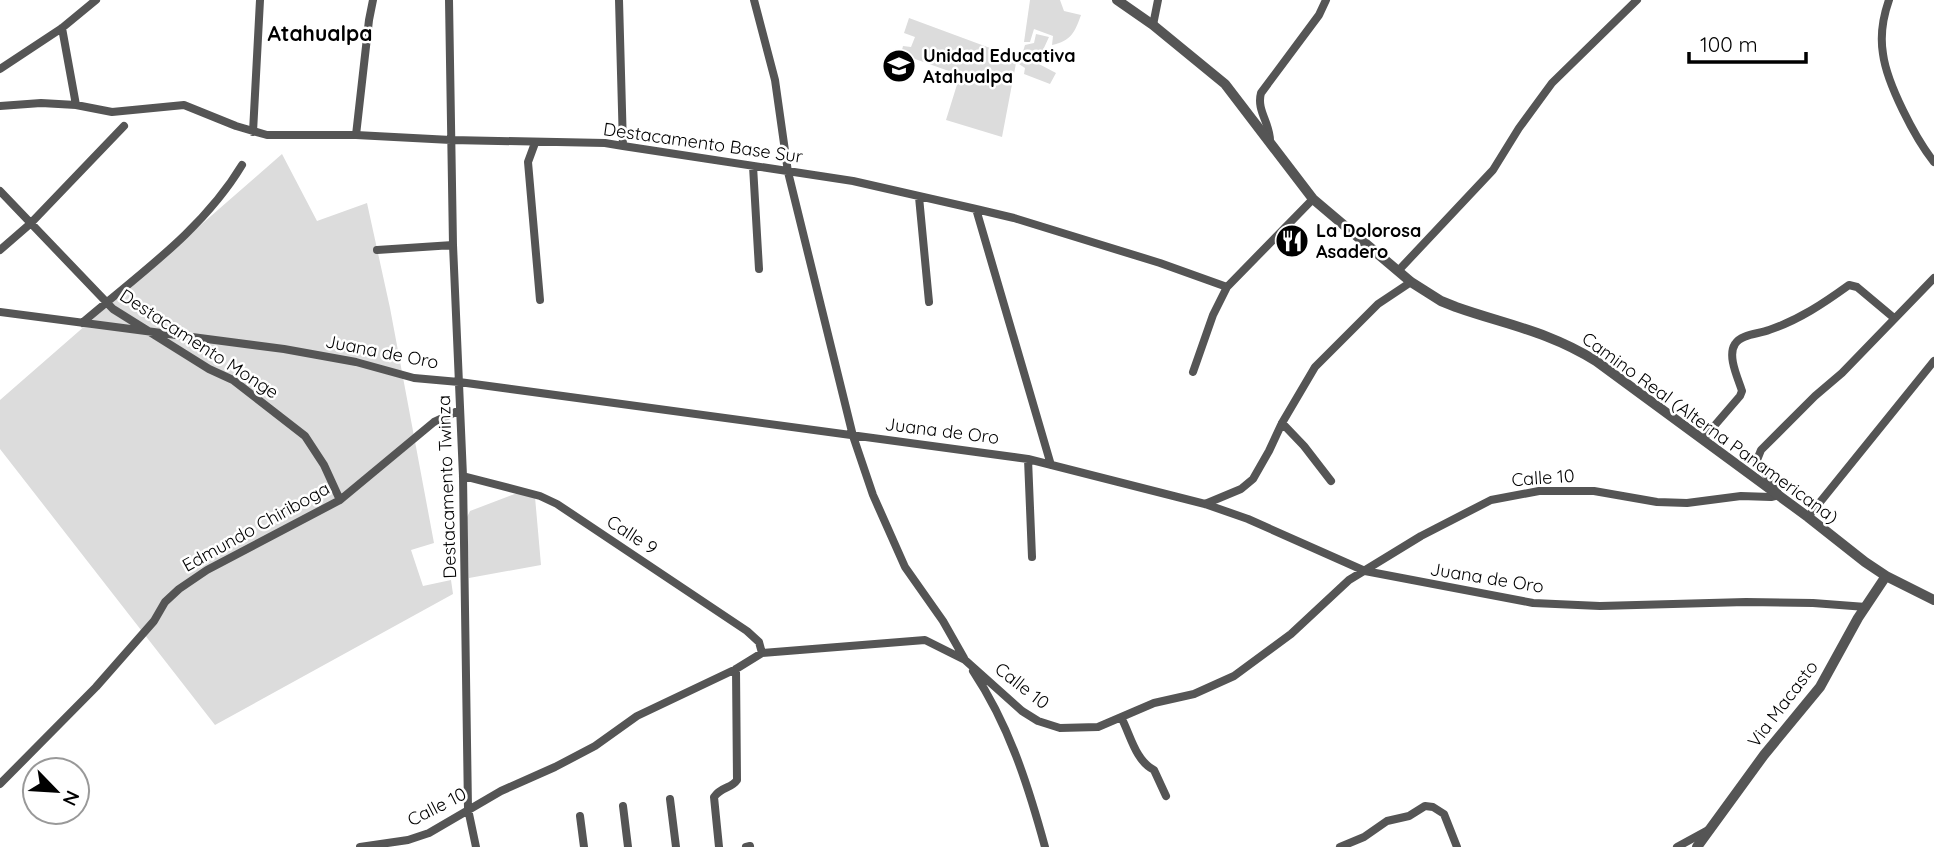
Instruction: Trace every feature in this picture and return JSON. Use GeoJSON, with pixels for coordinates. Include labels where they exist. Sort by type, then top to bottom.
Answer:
{"type":"FeatureCollection","features":[{"type":"Feature","properties":{"kind":"street"},"geometry":{"type":"LineString","coordinates":[[0,69],[62,28],[96,0]]}},
{"type":"Feature","properties":{"kind":"street"},"geometry":{"type":"LineString","coordinates":[[253,132],[260,0]]}},
{"type":"Feature","properties":{"kind":"street"},"geometry":{"type":"LineString","coordinates":[[356,135],[373,0]]}},
{"type":"Feature","properties":{"kind":"street","name":"Destacamento Twinza"},"geometry":{"type":"LineString","coordinates":[[449,0],[453,245],[463,476],[468,809],[476,847]]}},
{"type":"Feature","properties":{"kind":"street"},"geometry":{"type":"LineString","coordinates":[[619,0],[623,146]]}},
{"type":"Feature","properties":{"kind":"street"},"geometry":{"type":"LineString","coordinates":[[754,0],[775,80],[788,172],[853,436],[873,495],[905,567],[934,607],[997,710],[1027,783],[1045,847]]}},
{"type":"Feature","properties":{"kind":"street","name":"Camino Real (Alterna Panamericana)"},"geometry":{"type":"LineString","coordinates":[[1117,0],[1153,25],[1224,84],[1313,199],[1411,282],[1448,304],[1548,335],[1570,345],[1703,439],[1886,576],[1934,600]]}},
{"type":"Feature","properties":{"kind":"street"},"geometry":{"type":"LineString","coordinates":[[1153,25],[1158,0]]}},
{"type":"Feature","properties":{"kind":"street"},"geometry":{"type":"LineString","coordinates":[[1270,142],[1270,130],[1260,107],[1261,93],[1319,15],[1326,0]]}},
{"type":"Feature","properties":{"kind":"street"},"geometry":{"type":"LineString","coordinates":[[1889,0],[1882,37],[1887,71],[1910,122],[1934,162]]}},
{"type":"Feature","properties":{"kind":"street"},"geometry":{"type":"LineString","coordinates":[[1398,271],[1493,170],[1552,83],[1631,1]]}},
{"type":"Feature","properties":{"kind":"street"},"geometry":{"type":"LineString","coordinates":[[62,28],[76,105]]}},
{"type":"Feature","properties":{"kind":"street","name":"Destacamento Base Sur"},"geometry":{"type":"LineString","coordinates":[[0,106],[40,103],[76,105],[112,112],[184,105],[267,135],[356,135],[535,143],[605,143],[853,181],[976,209],[1014,218],[1227,287]]}},
{"type":"Feature","properties":{"kind":"street"},"geometry":{"type":"LineString","coordinates":[[0,250],[30,224],[124,127]]}},
{"type":"Feature","properties":{"kind":"street"},"geometry":{"type":"LineString","coordinates":[[535,143],[528,163],[540,300]]}},
{"type":"Feature","properties":{"kind":"street"},"geometry":{"type":"LineString","coordinates":[[82,323],[188,231],[229,186],[242,165]]}},
{"type":"Feature","properties":{"kind":"street"},"geometry":{"type":"LineString","coordinates":[[753,166],[759,269]]}},
{"type":"Feature","properties":{"kind":"street","name":"Destacamento Monge"},"geometry":{"type":"LineString","coordinates":[[0,191],[105,303],[209,369],[233,380],[305,436],[324,465],[340,500]]}},
{"type":"Feature","properties":{"kind":"street"},"geometry":{"type":"LineString","coordinates":[[919,197],[929,302]]}},
{"type":"Feature","properties":{"kind":"street"},"geometry":{"type":"LineString","coordinates":[[1193,372],[1213,315],[1227,287],[1313,199]]}},
{"type":"Feature","properties":{"kind":"street"},"geometry":{"type":"LineString","coordinates":[[976,209],[1051,465]]}},
{"type":"Feature","properties":{"kind":"street"},"geometry":{"type":"LineString","coordinates":[[377,250],[453,245]]}},
{"type":"Feature","properties":{"kind":"street"},"geometry":{"type":"LineString","coordinates":[[1779,495],[1756,460],[1761,450],[1842,373],[1934,278]]}},
{"type":"Feature","properties":{"kind":"street"},"geometry":{"type":"LineString","coordinates":[[1205,504],[1241,489],[1253,479],[1315,367],[1378,304],[1411,282]]}},
{"type":"Feature","properties":{"kind":"street"},"geometry":{"type":"LineString","coordinates":[[1703,439],[1742,391],[1731,354],[1736,342],[1741,338],[1804,316],[1849,285],[1857,287],[1894,318]]}},
{"type":"Feature","properties":{"kind":"street","name":"Juana de Oro"},"geometry":{"type":"LineString","coordinates":[[0,312],[284,349],[356,362],[414,378],[769,422],[1028,459],[1205,504],[1248,519],[1365,572],[1533,603],[1600,606],[1746,602],[1866,607]]}},
{"type":"Feature","properties":{"kind":"street"},"geometry":{"type":"LineString","coordinates":[[1808,517],[1934,361]]}},
{"type":"Feature","properties":{"kind":"street","name":"Edmundo Chiriboga"},"geometry":{"type":"LineString","coordinates":[[0,784],[96,687],[154,621],[165,602],[179,589],[207,570],[340,500],[435,422],[460,410]]}},
{"type":"Feature","properties":{"kind":"street"},"geometry":{"type":"LineString","coordinates":[[1282,423],[1331,481]]}},
{"type":"Feature","properties":{"kind":"street"},"geometry":{"type":"LineString","coordinates":[[1028,459],[1032,557]]}},
{"type":"Feature","properties":{"kind":"street","name":"Calle 9"},"geometry":{"type":"LineString","coordinates":[[463,476],[540,496],[557,504],[747,631],[759,642],[762,653]]}},
{"type":"Feature","properties":{"kind":"street","name":"Calle 10"},"geometry":{"type":"LineString","coordinates":[[359,847],[418,837],[509,787],[595,746],[637,716],[736,669],[762,653],[925,640],[965,660],[1022,711],[1048,726],[1078,729],[1098,727],[1122,719],[1154,703],[1194,694],[1234,676],[1291,634],[1349,580],[1456,516],[1491,500],[1539,491],[1594,491],[1657,502],[1687,503],[1713,502],[1741,496],[1779,495]]}},
{"type":"Feature","properties":{"kind":"street","name":"Via Macasto"},"geometry":{"type":"LineString","coordinates":[[1697,847],[1764,755],[1820,687],[1886,576]]}},
{"type":"Feature","properties":{"kind":"street"},"geometry":{"type":"LineString","coordinates":[[719,847],[715,797],[719,790],[731,786],[737,780],[736,669]]}},
{"type":"Feature","properties":{"kind":"street"},"geometry":{"type":"LineString","coordinates":[[1122,719],[1140,758],[1145,766],[1154,770],[1166,796]]}},
{"type":"Feature","properties":{"kind":"street"},"geometry":{"type":"LineString","coordinates":[[670,799],[676,847]]}},
{"type":"Feature","properties":{"kind":"street"},"geometry":{"type":"LineString","coordinates":[[623,806],[628,847]]}},
{"type":"Feature","properties":{"kind":"street"},"geometry":{"type":"LineString","coordinates":[[1340,847],[1364,837],[1387,821],[1409,816],[1425,806],[1433,807],[1444,814],[1457,847]]}},
{"type":"Feature","properties":{"kind":"street"},"geometry":{"type":"LineString","coordinates":[[580,816],[584,847]]}},
{"type":"Feature","properties":{"kind":"street"},"geometry":{"type":"LineString","coordinates":[[1677,847],[1710,829]]}},
{"type":"Feature","properties":{"kind":"shaded area"},"geometry":{"type":"Polygon","coordinates":[[[1030,0],[1060,0],[1064,11],[1081,15],[1071,35],[1052,45],[1053,36],[1034,29],[1030,42],[1024,42],[1030,0]]]}},
{"type":"Feature","properties":{"kind":"shaded area"},"geometry":{"type":"Polygon","coordinates":[[[909,18],[1017,58],[1002,137],[946,120],[960,75],[901,54],[903,46],[911,47],[915,37],[904,33],[909,18]]]}},
{"type":"Feature","properties":{"kind":"shaded area"},"geometry":{"type":"Polygon","coordinates":[[[1036,34],[1049,37],[1037,63],[1056,73],[1050,84],[1024,74],[1025,68],[1019,64],[1025,45],[1034,43],[1036,34]]]}},
{"type":"Feature","properties":{"kind":"shaded area"},"geometry":{"type":"Polygon","coordinates":[[[282,154],[317,221],[367,203],[390,308],[434,543],[411,550],[423,586],[451,580],[453,594],[215,725],[0,449],[0,400],[282,154]]]}},
{"type":"Feature","properties":{"kind":"shaded area"},"geometry":{"type":"Polygon","coordinates":[[[520,492],[535,497],[541,565],[469,578],[467,517],[470,511],[520,492]]]}},
{"type":"Feature","properties":{"kind":"place","name":"Unidad Educativa Atahualpa"},"geometry":{"type":"Point","coordinates":[899,66]}},
{"type":"Feature","properties":{"kind":"place","name":"La Dolorosa Asadero"},"geometry":{"type":"Point","coordinates":[1292,241]}},
{"type":"Feature","properties":{"kind":"district","name":"Atahualpa"},"geometry":{"type":"Point","coordinates":[320,34]}}]}
